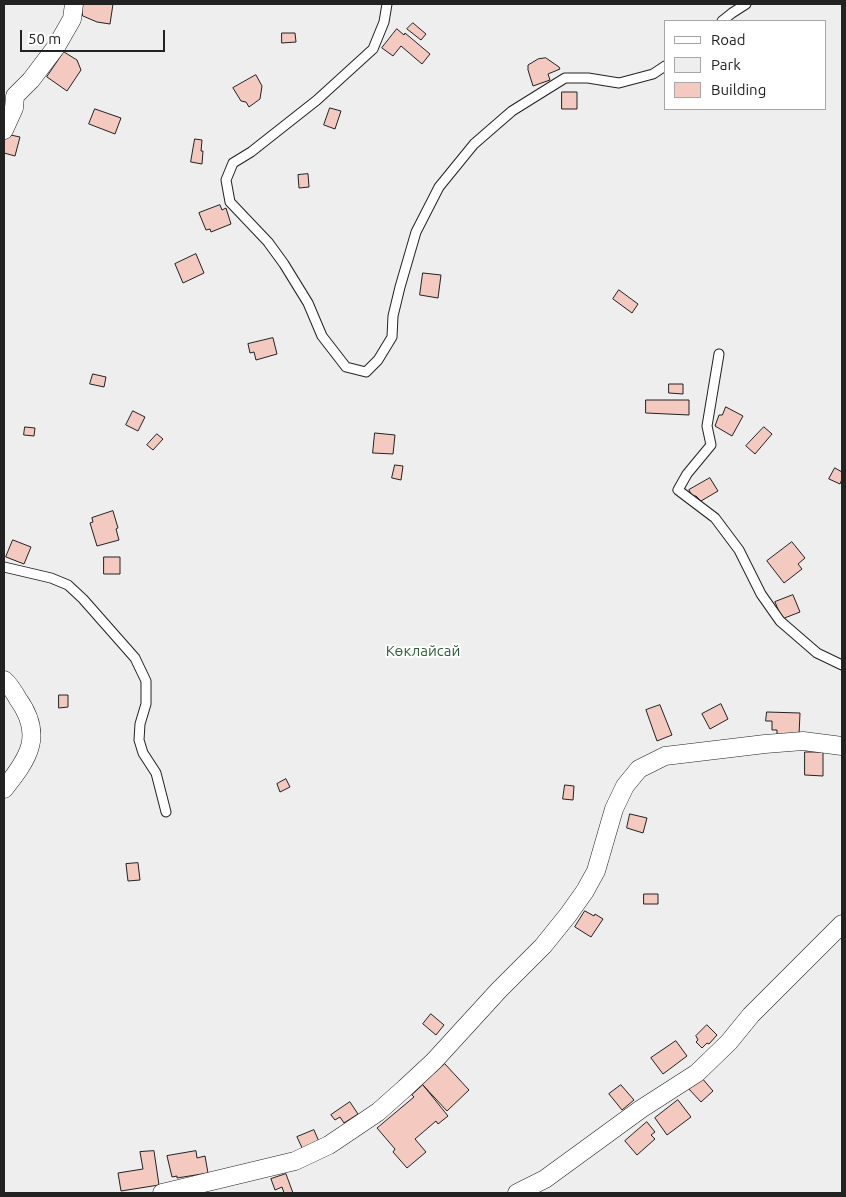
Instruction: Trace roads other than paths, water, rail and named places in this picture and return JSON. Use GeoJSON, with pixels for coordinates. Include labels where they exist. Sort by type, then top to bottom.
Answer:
{"type":"FeatureCollection","features":[{"type":"Feature","properties":{"kind":"street"},"geometry":{"type":"LineString","coordinates":[[4,130],[14,108],[15,96],[31,80],[56,46],[72,19],[74,4]]}},
{"type":"Feature","properties":{"kind":"street"},"geometry":{"type":"LineString","coordinates":[[4,680],[27,711],[32,726],[32,741],[28,756],[4,789]]}},
{"type":"Feature","properties":{"kind":"street"},"geometry":{"type":"LineString","coordinates":[[162,1193],[206,1187],[295,1161],[329,1145],[378,1112],[434,1061],[499,990],[544,946],[585,891],[596,870],[614,809],[625,786],[639,769],[664,756],[765,744],[803,742],[842,746]]}},
{"type":"Feature","properties":{"kind":"street"},"geometry":{"type":"LineString","coordinates":[[517,1193],[549,1175],[641,1108],[697,1073],[729,1042],[751,1015],[842,924]]}},
{"type":"Feature","properties":{"kind":"street"},"geometry":{"type":"LineString","coordinates":[[544,1193],[549,1175]]}},
{"type":"Feature","properties":{"kind":"lane"},"geometry":{"type":"LineString","coordinates":[[388,4],[384,22],[373,50],[318,100],[251,152],[233,163],[226,180],[230,202],[268,242],[284,264],[308,303],[322,336],[346,367],[366,372],[378,360],[392,337],[400,288],[416,232],[439,187],[474,144],[512,111],[565,78],[588,78],[619,83],[653,74],[664,67]]}},
{"type":"Feature","properties":{"kind":"lane"},"geometry":{"type":"LineString","coordinates":[[723,20],[746,4]]}},
{"type":"Feature","properties":{"kind":"lane"},"geometry":{"type":"LineString","coordinates":[[719,354],[707,426],[711,445],[678,490],[716,518],[739,550],[761,594],[780,620],[817,653],[842,665]]}},
{"type":"Feature","properties":{"kind":"lane"},"geometry":{"type":"LineString","coordinates":[[4,567],[51,578],[68,585],[83,599],[135,658],[146,681],[146,704],[140,724],[139,740],[143,753],[156,774],[166,812]]}},
{"type":"Feature","properties":{"kind":"park label","name":"Көклайсай"},"geometry":{"type":"Point","coordinates":[423,651]}}]}
